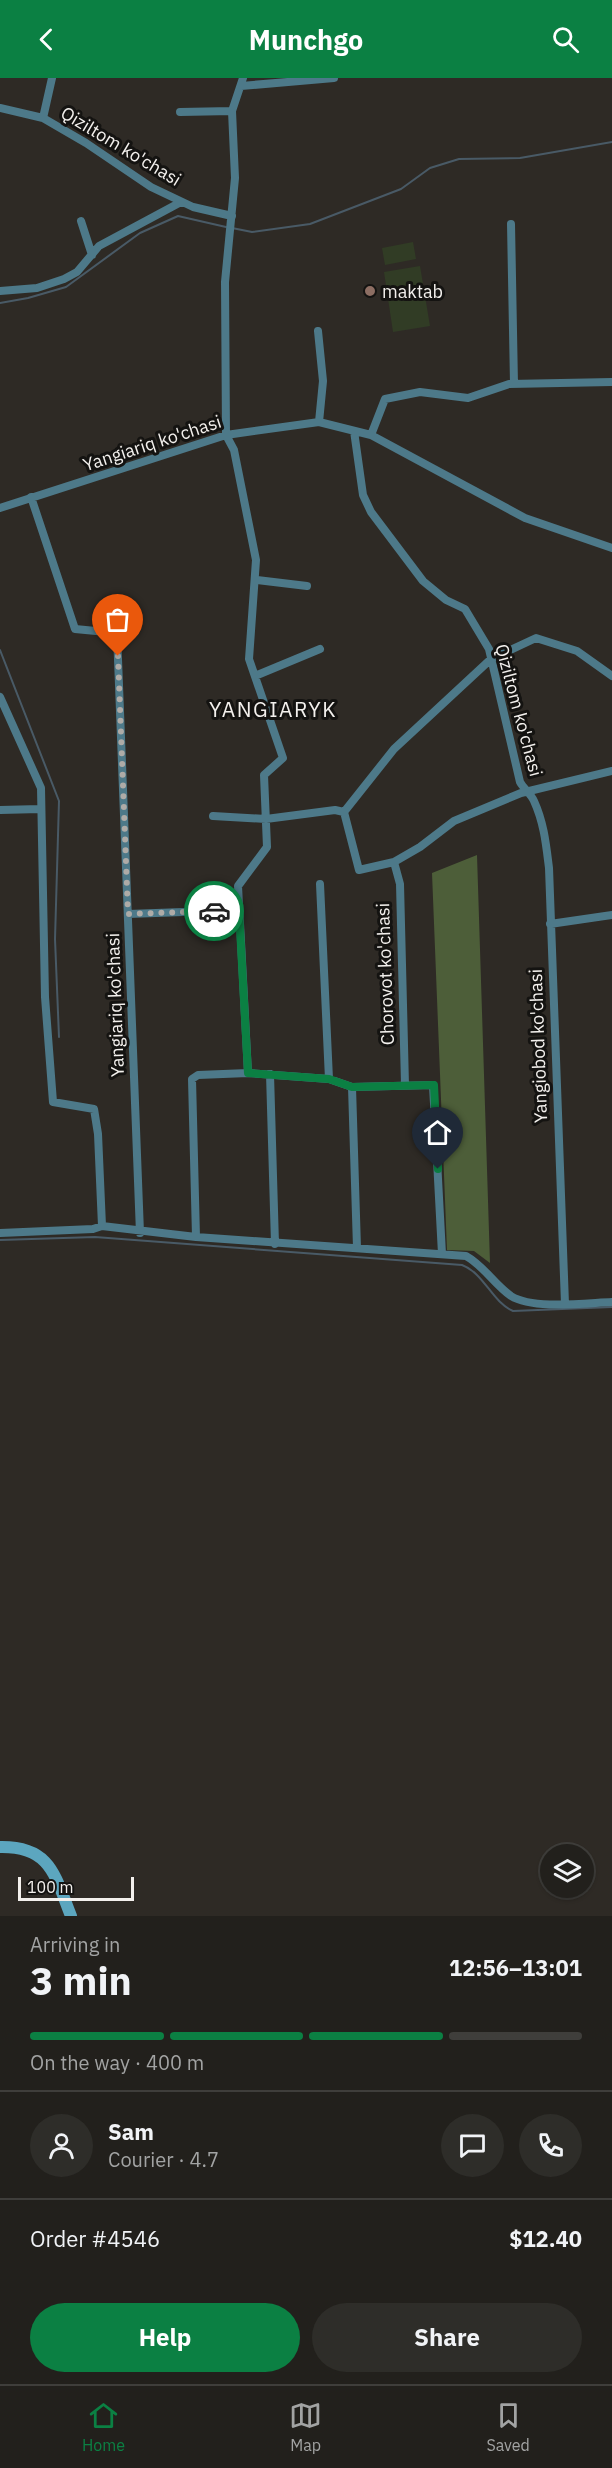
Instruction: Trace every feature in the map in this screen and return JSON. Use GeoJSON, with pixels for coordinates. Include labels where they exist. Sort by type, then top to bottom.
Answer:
{"type":"FeatureCollection","features":[{"type":"Feature","properties":{"kind":"street","name":"Qiziltom ko'chasi"},"geometry":{"type":"LineString","coordinates":[[43,118],[52,78]]}},
{"type":"Feature","properties":{"kind":"street"},"geometry":{"type":"LineString","coordinates":[[248,1073],[238,886],[267,847],[264,775],[283,758],[249,659],[248,641],[256,580],[256,560],[234,450],[226,435],[225,282],[235,178],[232,111],[242,82],[334,78]]}},
{"type":"Feature","properties":{"kind":"street","name":"Qiziltom ko'chasi"},"geometry":{"type":"LineString","coordinates":[[0,108],[43,118],[86,143],[151,187],[193,207],[232,216]]}},
{"type":"Feature","properties":{"kind":"street"},"geometry":{"type":"LineString","coordinates":[[180,112],[232,111]]}},
{"type":"Feature","properties":{"kind":"street","name":"Qiziltom ko'chasi"},"geometry":{"type":"LineString","coordinates":[[0,291],[37,288],[64,279],[77,272],[99,246],[182,202]]}},
{"type":"Feature","properties":{"kind":"street"},"geometry":{"type":"LineString","coordinates":[[81,221],[92,255]]}},
{"type":"Feature","properties":{"kind":"street"},"geometry":{"type":"LineString","coordinates":[[511,224],[514,384]]}},
{"type":"Feature","properties":{"kind":"street"},"geometry":{"type":"LineString","coordinates":[[318,331],[323,381],[320,422],[371,435],[525,518],[612,549]]}},
{"type":"Feature","properties":{"kind":"street"},"geometry":{"type":"LineString","coordinates":[[371,435],[385,399],[420,392],[468,399],[514,384],[612,382]]}},
{"type":"Feature","properties":{"kind":"street","name":"Yangiariq ko'chasi"},"geometry":{"type":"LineString","coordinates":[[0,508],[226,435],[320,422]]}},
{"type":"Feature","properties":{"kind":"street","name":"Qiziltom ko'chasi"},"geometry":{"type":"LineString","coordinates":[[354,431],[363,495],[371,512],[423,581],[446,600],[465,609],[489,649],[520,782],[525,792]]}},
{"type":"Feature","properties":{"kind":"street","name":"Yangiariq ko'chasi"},"geometry":{"type":"LineString","coordinates":[[31,497],[75,629],[117,633],[140,1233]]}},
{"type":"Feature","properties":{"kind":"street"},"geometry":{"type":"LineString","coordinates":[[256,580],[307,586]]}},
{"type":"Feature","properties":{"kind":"street"},"geometry":{"type":"LineString","coordinates":[[344,812],[394,749],[491,659],[536,638],[577,651],[612,676]]}},
{"type":"Feature","properties":{"kind":"street"},"geometry":{"type":"LineString","coordinates":[[255,676],[320,649]]}},
{"type":"Feature","properties":{"kind":"street"},"geometry":{"type":"LineString","coordinates":[[0,697],[41,788],[45,997],[53,1102],[94,1109],[98,1134],[102,1226]]}},
{"type":"Feature","properties":{"kind":"street"},"geometry":{"type":"LineString","coordinates":[[344,812],[358,870],[394,862],[420,847],[454,821],[525,792],[612,771]]}},
{"type":"Feature","properties":{"kind":"street","name":"Yangiobod ko'chasi"},"geometry":{"type":"LineString","coordinates":[[525,792],[533,798],[544,825],[549,868],[565,1304]]}},
{"type":"Feature","properties":{"kind":"street"},"geometry":{"type":"LineString","coordinates":[[0,810],[40,809]]}},
{"type":"Feature","properties":{"kind":"street"},"geometry":{"type":"LineString","coordinates":[[213,816],[266,819],[335,810],[344,812]]}},
{"type":"Feature","properties":{"kind":"street","name":"Chorovot ko'chasi"},"geometry":{"type":"LineString","coordinates":[[394,862],[400,884],[405,1085]]}},
{"type":"Feature","properties":{"kind":"street"},"geometry":{"type":"LineString","coordinates":[[320,884],[329,1079]]}},
{"type":"Feature","properties":{"kind":"street"},"geometry":{"type":"LineString","coordinates":[[128,914],[239,910]]}},
{"type":"Feature","properties":{"kind":"street"},"geometry":{"type":"LineString","coordinates":[[550,924],[612,915]]}},
{"type":"Feature","properties":{"kind":"street"},"geometry":{"type":"LineString","coordinates":[[196,1238],[192,1079],[198,1075],[270,1074],[329,1079],[352,1087],[434,1085],[442,1254]]}},
{"type":"Feature","properties":{"kind":"street"},"geometry":{"type":"LineString","coordinates":[[270,1074],[275,1244]]}},
{"type":"Feature","properties":{"kind":"street"},"geometry":{"type":"LineString","coordinates":[[352,1087],[357,1248]]}},
{"type":"Feature","properties":{"kind":"street"},"geometry":{"type":"LineString","coordinates":[[0,1233],[93,1229],[102,1226],[140,1233],[196,1238],[466,1256],[478,1263],[513,1297],[539,1303],[612,1302]]}},
{"type":"Feature","properties":{"kind":"street"},"geometry":{"type":"LineString","coordinates":[[0,1847],[22,1848],[41,1856],[49,1864],[71,1916]]}},
{"type":"Feature","properties":{"kind":"green space"},"geometry":{"type":"Polygon","coordinates":[[[413,242],[416,259],[385,265],[382,248],[413,242]]]}},
{"type":"Feature","properties":{"kind":"green space"},"geometry":{"type":"Polygon","coordinates":[[[420,266],[430,326],[393,332],[384,272],[420,266]]]}},
{"type":"Feature","properties":{"kind":"green space"},"geometry":{"type":"Polygon","coordinates":[[[477,855],[490,1263],[474,1251],[447,1250],[432,873],[477,855]]]}},
{"type":"Feature","properties":{"kind":"waterway"},"geometry":{"type":"LineString","coordinates":[[232,228],[252,232],[310,224],[401,189],[430,168],[459,159],[520,158],[612,142]]}},
{"type":"Feature","properties":{"kind":"waterway"},"geometry":{"type":"LineString","coordinates":[[0,303],[66,287],[140,233],[178,216],[226,227]]}},
{"type":"Feature","properties":{"kind":"waterway"},"geometry":{"type":"LineString","coordinates":[[0,650],[59,801],[55,939],[59,1037]]}},
{"type":"Feature","properties":{"kind":"waterway"},"geometry":{"type":"LineString","coordinates":[[0,1240],[95,1237],[462,1265],[476,1274],[499,1301],[513,1311],[612,1307]]}},
{"type":"Feature","properties":{"kind":"way so far"},"geometry":{"type":"LineString","coordinates":[[118,656],[128,914],[214,911]]}},
{"type":"Feature","properties":{"kind":"place","name":"maktab"},"geometry":{"type":"Point","coordinates":[370,291]}},
{"type":"Feature","properties":{"kind":"district","name":"YANGIARYK"},"geometry":{"type":"Point","coordinates":[273,709]}},
{"type":"Feature","properties":{"kind":"route"},"geometry":{"type":"LineString","coordinates":[[214,911],[239,910],[248,1073],[329,1079],[352,1087],[434,1085],[438,1169]]}}]}
